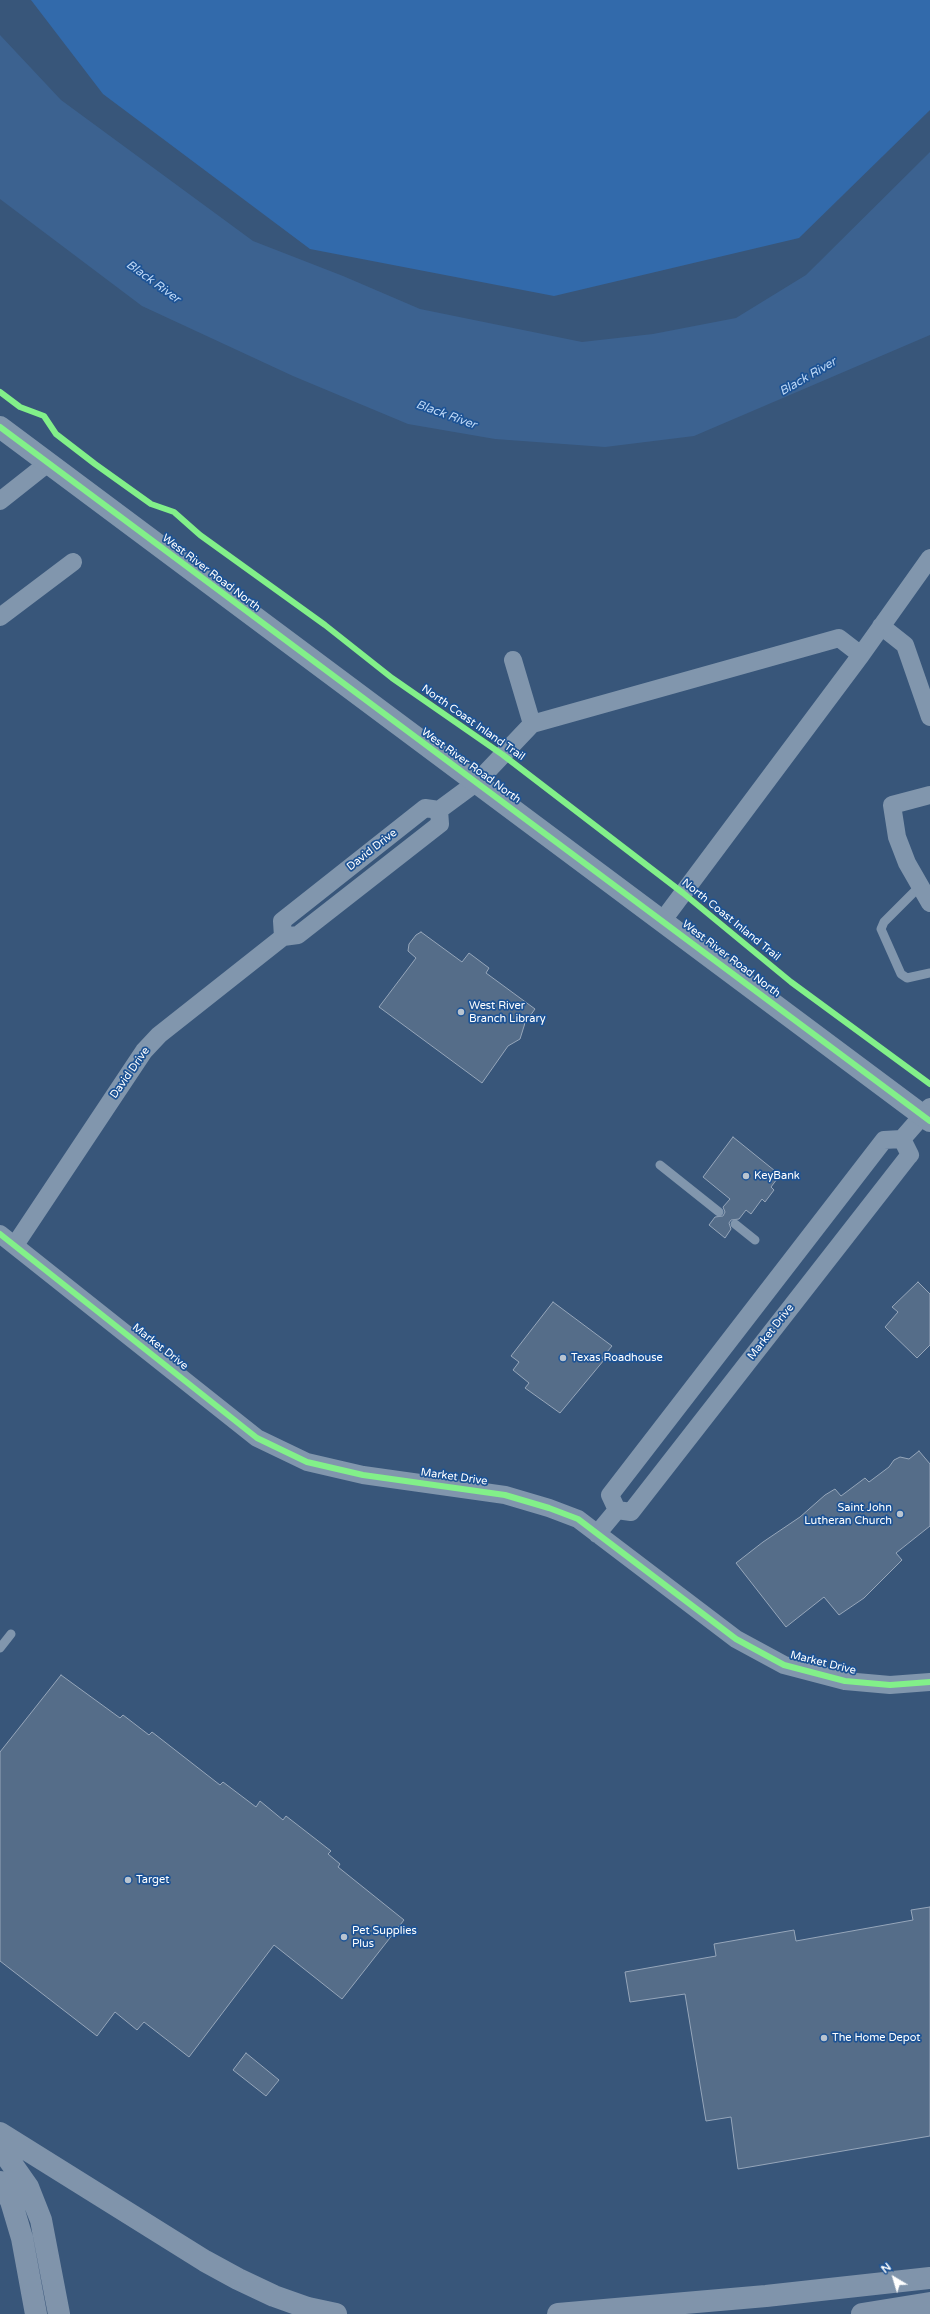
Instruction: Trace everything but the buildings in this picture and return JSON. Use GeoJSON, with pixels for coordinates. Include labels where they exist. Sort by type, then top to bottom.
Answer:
{"type":"FeatureCollection","features":[{"type":"Feature","properties":{"kind":"highway"},"geometry":{"type":"LineString","coordinates":[[0,2133],[206,2262],[238,2279],[308,2308],[336,2314]]}},
{"type":"Feature","properties":{"kind":"highway"},"geometry":{"type":"LineString","coordinates":[[0,2147],[28,2187],[41,2220],[59,2314]]}},
{"type":"Feature","properties":{"kind":"highway"},"geometry":{"type":"LineString","coordinates":[[0,2182],[11,2201],[22,2238],[36,2314]]}},
{"type":"Feature","properties":{"kind":"highway"},"geometry":{"type":"LineString","coordinates":[[558,2314],[766,2296],[930,2278]]}},
{"type":"Feature","properties":{"kind":"highway"},"geometry":{"type":"LineString","coordinates":[[862,2314],[930,2303]]}},
{"type":"Feature","properties":{"kind":"street","name":"West River Road North"},"geometry":{"type":"LineString","coordinates":[[0,427],[928,1115]]}},
{"type":"Feature","properties":{"kind":"street"},"geometry":{"type":"LineString","coordinates":[[0,501],[48,463]]}},
{"type":"Feature","properties":{"kind":"street"},"geometry":{"type":"LineString","coordinates":[[663,920],[861,655],[930,558]]}},
{"type":"Feature","properties":{"kind":"street"},"geometry":{"type":"LineString","coordinates":[[0,617],[73,562]]}},
{"type":"Feature","properties":{"kind":"street"},"geometry":{"type":"LineString","coordinates":[[882,626],[905,645],[930,716]]}},
{"type":"Feature","properties":{"kind":"street"},"geometry":{"type":"LineString","coordinates":[[513,660],[532,724],[839,638],[861,655]]}},
{"type":"Feature","properties":{"kind":"street","name":"David Drive"},"geometry":{"type":"LineString","coordinates":[[15,1245],[144,1051],[159,1035],[283,937],[298,935],[440,824],[439,810],[477,782],[532,724]]}},
{"type":"Feature","properties":{"kind":"street"},"geometry":{"type":"LineString","coordinates":[[930,795],[892,806],[897,837],[920,886],[930,903]]}},
{"type":"Feature","properties":{"kind":"street"},"geometry":{"type":"LineString","coordinates":[[597,1534],[617,1510],[610,1495],[884,1140],[902,1139],[928,1115]]}},
{"type":"Feature","properties":{"kind":"street","name":"Market Drive"},"geometry":{"type":"LineString","coordinates":[[617,1510],[631,1512],[910,1155],[902,1139]]}},
{"type":"Feature","properties":{"kind":"street","name":"Market Drive"},"geometry":{"type":"LineString","coordinates":[[0,1234],[261,1440],[307,1462],[363,1476],[505,1495],[549,1508],[578,1519],[736,1639],[784,1665],[845,1681],[890,1685],[930,1682]]}},
{"type":"Feature","properties":{"kind":"lane"},"geometry":{"type":"LineString","coordinates":[[920,886],[884,922],[881,929],[901,974],[907,978],[930,973]]}},
{"type":"Feature","properties":{"kind":"lane"},"geometry":{"type":"LineString","coordinates":[[660,1166],[719,1212]]}},
{"type":"Feature","properties":{"kind":"lane"},"geometry":{"type":"LineString","coordinates":[[735,1224],[756,1240]]}},
{"type":"Feature","properties":{"kind":"lane"},"geometry":{"type":"LineString","coordinates":[[0,1648],[11,1634]]}},
{"type":"Feature","properties":{"kind":"shaded area"},"geometry":{"type":"Polygon","coordinates":[[[31,0],[930,0],[930,110],[799,238],[554,296],[310,249],[103,94],[31,0]]]}},
{"type":"Feature","properties":{"kind":"water","name":"Black River"},"geometry":{"type":"Polygon","coordinates":[[[0,35],[61,100],[253,241],[343,276],[420,309],[582,342],[653,334],[736,318],[806,275],[930,152],[930,335],[694,436],[605,447],[495,439],[408,424],[293,376],[142,306],[0,199],[0,35]]]}},
{"type":"Feature","properties":{"kind":"cycle path","name":"North Coast Inland Trail"},"geometry":{"type":"LineString","coordinates":[[0,392],[20,407],[44,416],[56,434],[95,464],[151,504],[174,512],[200,535],[325,625],[392,678],[503,755],[683,893],[791,982],[930,1084]]}},
{"type":"Feature","properties":{"kind":"cycle path"},"geometry":{"type":"LineString","coordinates":[[0,427],[930,1121]]}},
{"type":"Feature","properties":{"kind":"cycle path"},"geometry":{"type":"LineString","coordinates":[[0,1234],[257,1438],[307,1462],[363,1475],[505,1495],[549,1508],[578,1519],[736,1639],[784,1665],[845,1681],[890,1685],[930,1682]]}},
{"type":"Feature","properties":{"kind":"place","name":"West River Branch Library"},"geometry":{"type":"Point","coordinates":[461,1012]}},
{"type":"Feature","properties":{"kind":"place","name":"KeyBank"},"geometry":{"type":"Point","coordinates":[746,1176]}},
{"type":"Feature","properties":{"kind":"place","name":"Texas Roadhouse"},"geometry":{"type":"Point","coordinates":[563,1358]}},
{"type":"Feature","properties":{"kind":"place","name":"Saint John Lutheran Church"},"geometry":{"type":"Point","coordinates":[900,1514]}},
{"type":"Feature","properties":{"kind":"place","name":"Target"},"geometry":{"type":"Point","coordinates":[128,1880]}},
{"type":"Feature","properties":{"kind":"place","name":"Pet Supplies Plus"},"geometry":{"type":"Point","coordinates":[344,1937]}},
{"type":"Feature","properties":{"kind":"place","name":"The Home Depot"},"geometry":{"type":"Point","coordinates":[824,2038]}}]}
